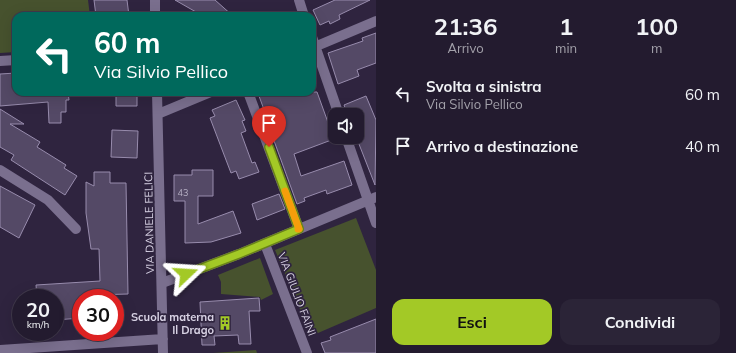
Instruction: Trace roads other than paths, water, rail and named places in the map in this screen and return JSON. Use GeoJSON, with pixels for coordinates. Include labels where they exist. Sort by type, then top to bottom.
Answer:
{"type":"FeatureCollection","features":[{"type":"Feature","properties":{"kind":"street"},"geometry":{"type":"LineString","coordinates":[[299,0],[303,12]]}},
{"type":"Feature","properties":{"kind":"street"},"geometry":{"type":"LineString","coordinates":[[316,43],[376,21]]}},
{"type":"Feature","properties":{"kind":"street"},"geometry":{"type":"LineString","coordinates":[[316,52],[336,108]]}},
{"type":"Feature","properties":{"kind":"street"},"geometry":{"type":"LineString","coordinates":[[0,62],[12,60]]}},
{"type":"Feature","properties":{"kind":"street","name":"VIA DANIELE FELICI"},"geometry":{"type":"LineString","coordinates":[[157,96],[164,353]]}},
{"type":"Feature","properties":{"kind":"street"},"geometry":{"type":"LineString","coordinates":[[158,114],[201,96]]}},
{"type":"Feature","properties":{"kind":"street"},"geometry":{"type":"LineString","coordinates":[[249,96],[299,229]]}},
{"type":"Feature","properties":{"kind":"street"},"geometry":{"type":"LineString","coordinates":[[349,144],[372,199],[376,222]]}},
{"type":"Feature","properties":{"kind":"street"},"geometry":{"type":"LineString","coordinates":[[0,170],[48,200],[76,230]]}},
{"type":"Feature","properties":{"kind":"street"},"geometry":{"type":"LineString","coordinates":[[162,283],[264,244],[372,199]]}},
{"type":"Feature","properties":{"kind":"street","name":"VIA GIULIO FAINI"},"geometry":{"type":"LineString","coordinates":[[264,244],[307,353]]}},
{"type":"Feature","properties":{"kind":"street"},"geometry":{"type":"LineString","coordinates":[[0,350],[163,339]]}},
{"type":"Feature","properties":{"kind":"place","name":"Scuola materna Il Drago"},"geometry":{"type":"Point","coordinates":[225,323]}}]}
